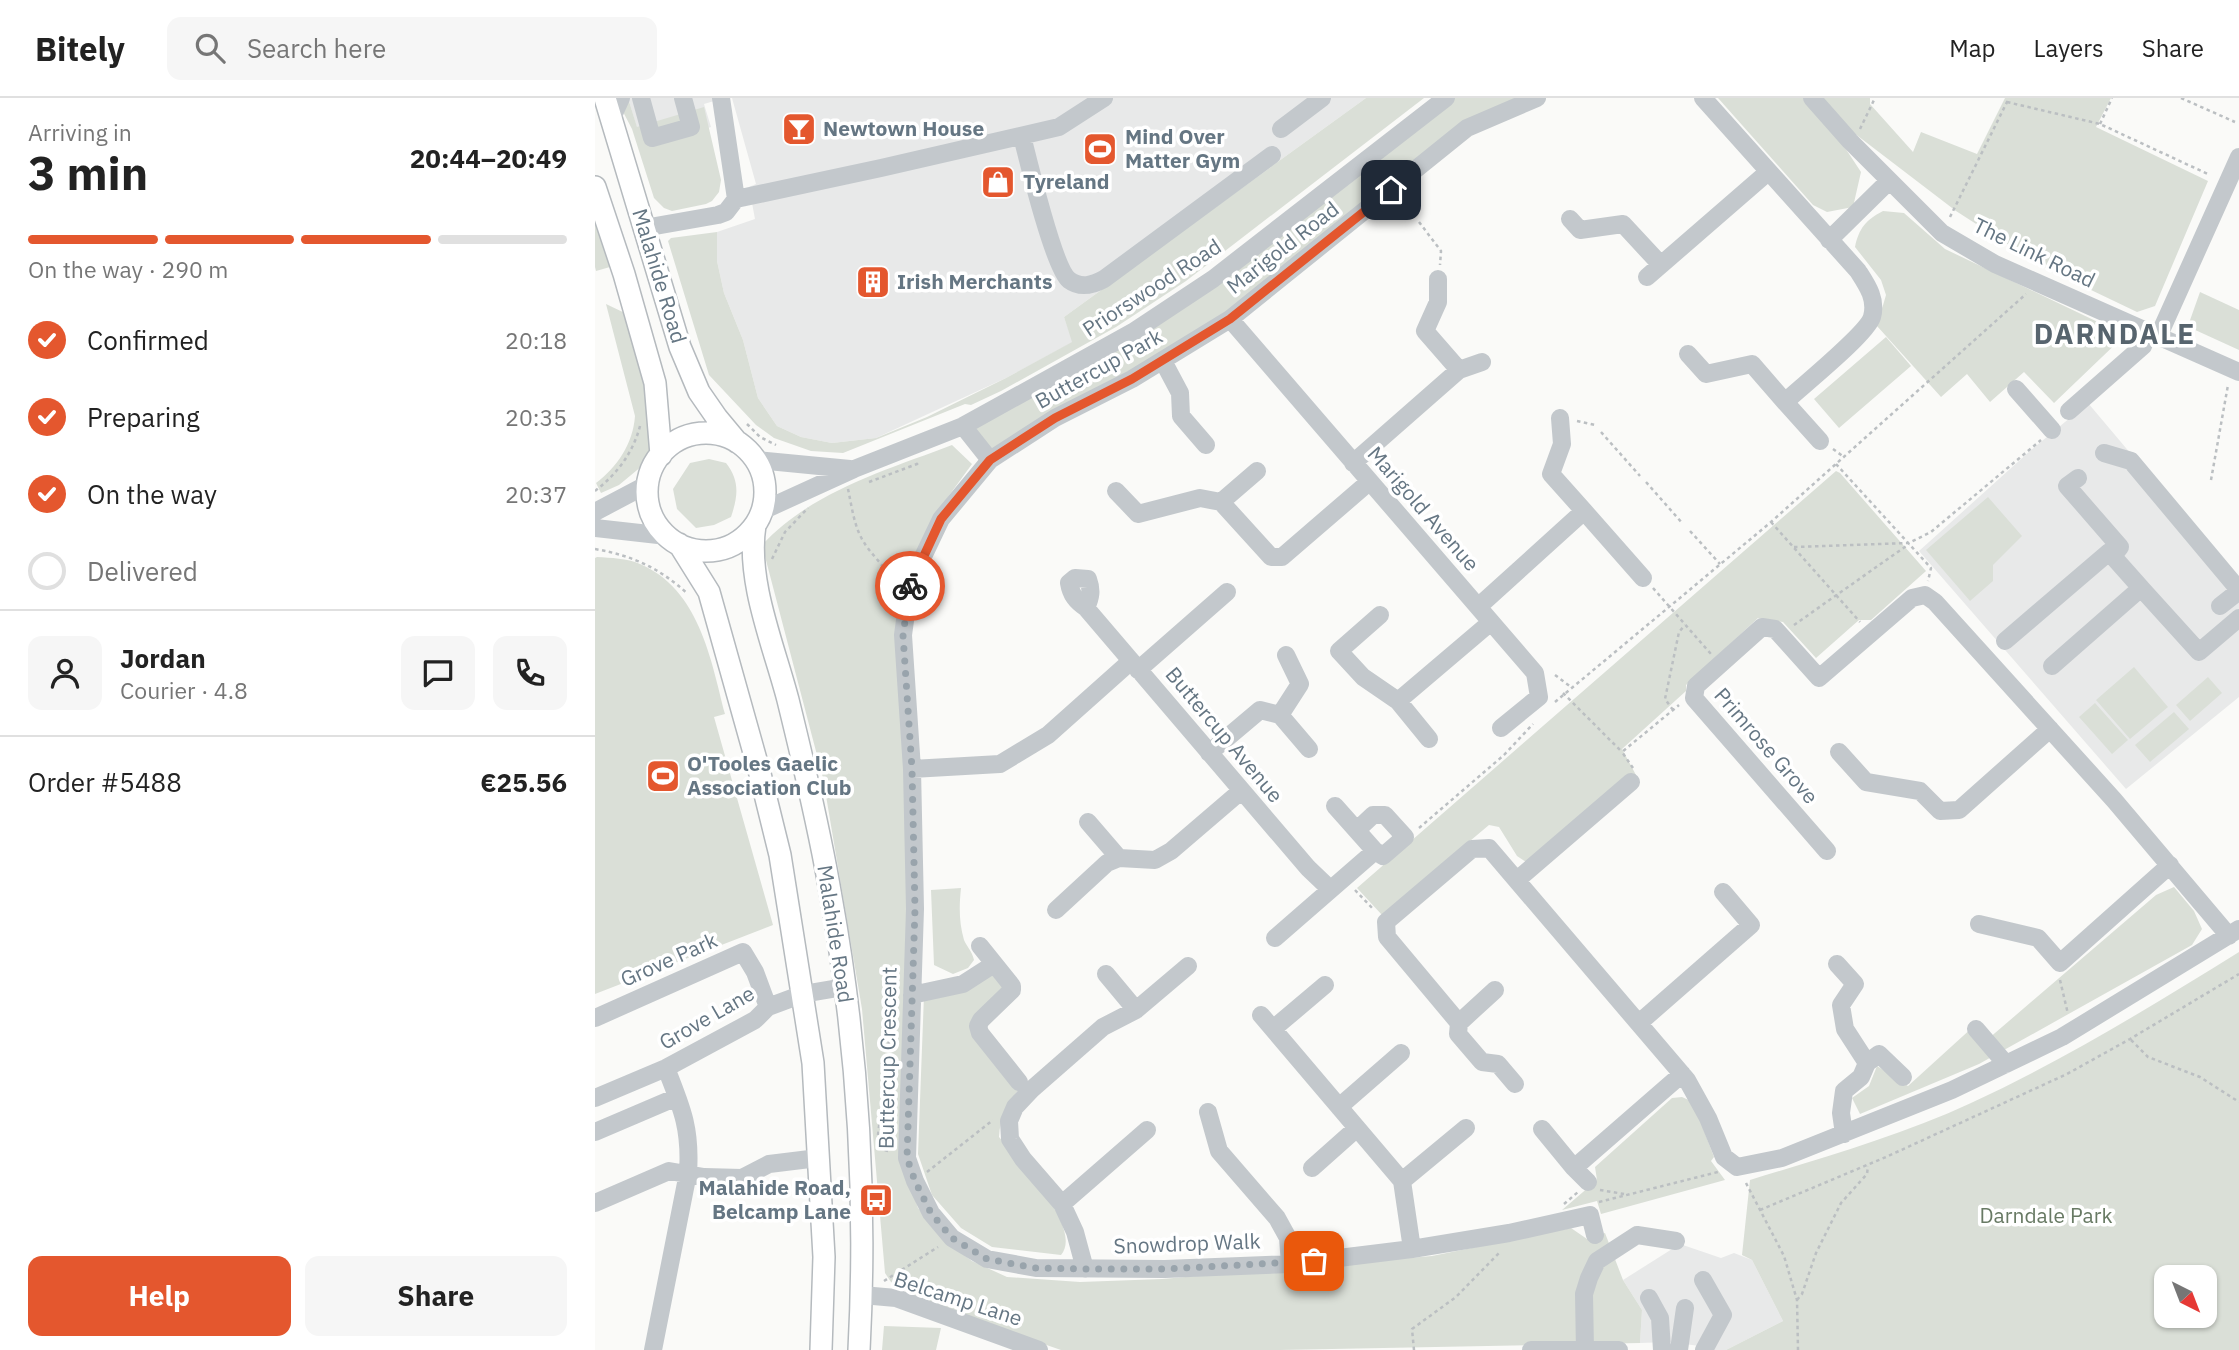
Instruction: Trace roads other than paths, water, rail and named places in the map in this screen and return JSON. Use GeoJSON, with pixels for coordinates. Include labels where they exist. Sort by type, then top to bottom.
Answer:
{"type":"FeatureCollection","features":[{"type":"Feature","properties":{"kind":"main road","name":"Malahide Road"},"geometry":{"type":"LineString","coordinates":[[605,98],[685,359],[699,392],[737,442]]}},
{"type":"Feature","properties":{"kind":"main road","name":"Malahide Road"},"geometry":{"type":"LineString","coordinates":[[595,187],[624,274],[655,383],[661,455]]}},
{"type":"Feature","properties":{"kind":"main road"},"geometry":{"type":"LineString","coordinates":[[700,434],[715,434],[737,442],[756,460],[765,483],[765,497],[759,518],[738,542],[722,549],[696,550],[673,540],[656,523],[649,505],[648,484],[651,471],[661,455],[681,439],[700,434]]}},
{"type":"Feature","properties":{"kind":"main road","name":"Malahide Road"},"geometry":{"type":"LineString","coordinates":[[759,518],[751,548],[755,573],[788,701],[829,884],[860,1119],[862,1295],[859,1350]]}},
{"type":"Feature","properties":{"kind":"main road","name":"Malahide Road"},"geometry":{"type":"LineString","coordinates":[[673,540],[709,592],[760,774],[779,855],[813,1063],[824,1257],[821,1350]]}},
{"type":"Feature","properties":{"kind":"street"},"geometry":{"type":"LineString","coordinates":[[611,120],[621,98]]}},
{"type":"Feature","properties":{"kind":"street"},"geometry":{"type":"LineString","coordinates":[[641,98],[652,138],[691,127],[683,98]]}},
{"type":"Feature","properties":{"kind":"street"},"geometry":{"type":"LineString","coordinates":[[721,98],[736,199]]}},
{"type":"Feature","properties":{"kind":"street"},"geometry":{"type":"LineString","coordinates":[[644,228],[718,215],[726,212],[736,199],[1059,127],[1104,98]]}},
{"type":"Feature","properties":{"kind":"street"},"geometry":{"type":"LineString","coordinates":[[1281,130],[1322,98]]}},
{"type":"Feature","properties":{"kind":"street","name":"Priorswood Road"},"geometry":{"type":"LineString","coordinates":[[759,518],[857,477],[963,426],[1133,332],[1213,279],[1446,98]]}},
{"type":"Feature","properties":{"kind":"street","name":"Marigold Road"},"geometry":{"type":"LineString","coordinates":[[1230,319],[1467,128],[1538,98]]}},
{"type":"Feature","properties":{"kind":"street"},"geometry":{"type":"LineString","coordinates":[[1703,98],[1858,271],[1872,293],[1872,318],[1861,333],[1785,401]]}},
{"type":"Feature","properties":{"kind":"street","name":"The Link Road"},"geometry":{"type":"LineString","coordinates":[[1812,98],[1850,141],[1942,233],[1995,264],[2235,370]]}},
{"type":"Feature","properties":{"kind":"street"},"geometry":{"type":"LineString","coordinates":[[1022,136],[1038,199],[1060,267],[1067,279],[1078,285],[1091,285],[1104,279],[1272,155]]}},
{"type":"Feature","properties":{"kind":"street"},"geometry":{"type":"LineString","coordinates":[[2070,411],[2154,333],[2239,157]]}},
{"type":"Feature","properties":{"kind":"street"},"geometry":{"type":"LineString","coordinates":[[1570,219],[1580,230],[1623,224],[1654,271],[1768,172]]}},
{"type":"Feature","properties":{"kind":"street"},"geometry":{"type":"LineString","coordinates":[[1829,240],[1889,181]]}},
{"type":"Feature","properties":{"kind":"street"},"geometry":{"type":"LineString","coordinates":[[1438,279],[1438,302],[1425,331],[1459,370]]}},
{"type":"Feature","properties":{"kind":"street","name":"Buttercup Park"},"geometry":{"type":"LineString","coordinates":[[912,769],[903,635],[910,584],[941,519],[990,460],[1055,418],[1164,361],[1230,319]]}},
{"type":"Feature","properties":{"kind":"street","name":"Marigold Avenue"},"geometry":{"type":"LineString","coordinates":[[1230,319],[1535,673],[1539,697],[1501,728]]}},
{"type":"Feature","properties":{"kind":"street"},"geometry":{"type":"LineString","coordinates":[[1688,354],[1706,374],[1752,364],[1820,441]]}},
{"type":"Feature","properties":{"kind":"street"},"geometry":{"type":"LineString","coordinates":[[1164,361],[1179,393],[1181,416],[1206,445]]}},
{"type":"Feature","properties":{"kind":"street"},"geometry":{"type":"LineString","coordinates":[[1353,463],[1459,370],[1482,362]]}},
{"type":"Feature","properties":{"kind":"street"},"geometry":{"type":"LineString","coordinates":[[2016,389],[2048,433]]}},
{"type":"Feature","properties":{"kind":"street"},"geometry":{"type":"LineString","coordinates":[[1560,418],[1562,444],[1551,474],[1643,578]]}},
{"type":"Feature","properties":{"kind":"street"},"geometry":{"type":"LineString","coordinates":[[963,426],[990,460]]}},
{"type":"Feature","properties":{"kind":"street"},"geometry":{"type":"LineString","coordinates":[[2104,453],[2131,461],[2239,591],[2220,606]]}},
{"type":"Feature","properties":{"kind":"street","name":"Priorswood Road"},"geometry":{"type":"LineString","coordinates":[[756,460],[857,477]]}},
{"type":"Feature","properties":{"kind":"street"},"geometry":{"type":"LineString","coordinates":[[1221,502],[1257,471]]}},
{"type":"Feature","properties":{"kind":"street"},"geometry":{"type":"LineString","coordinates":[[2078,478],[2067,486],[2120,547],[2113,556]]}},
{"type":"Feature","properties":{"kind":"street"},"geometry":{"type":"LineString","coordinates":[[1116,491],[1138,514],[1201,498],[1221,502],[1271,557],[1282,557],[1369,482]]}},
{"type":"Feature","properties":{"kind":"street"},"geometry":{"type":"LineString","coordinates":[[595,512],[648,484]]}},
{"type":"Feature","properties":{"kind":"street"},"geometry":{"type":"LineString","coordinates":[[1478,607],[1584,512]]}},
{"type":"Feature","properties":{"kind":"street"},"geometry":{"type":"LineString","coordinates":[[595,528],[673,540]]}},
{"type":"Feature","properties":{"kind":"street"},"geometry":{"type":"LineString","coordinates":[[2005,641],[2109,552],[2199,652],[2239,618]]}},
{"type":"Feature","properties":{"kind":"street"},"geometry":{"type":"LineString","coordinates":[[2052,666],[2141,588]]}},
{"type":"Feature","properties":{"kind":"street"},"geometry":{"type":"LineString","coordinates":[[912,769],[1000,764],[1048,735],[1227,592]]}},
{"type":"Feature","properties":{"kind":"street","name":"Primrose Grove"},"geometry":{"type":"LineString","coordinates":[[1827,851],[1693,698],[1696,686],[1762,627],[1775,629],[1819,678],[1912,598],[1925,595],[2050,729]]}},
{"type":"Feature","properties":{"kind":"street","name":"Buttercup Avenue"},"geometry":{"type":"LineString","coordinates":[[1086,608],[1241,792],[1330,889]]}},
{"type":"Feature","properties":{"kind":"street"},"geometry":{"type":"LineString","coordinates":[[1380,615],[1339,651],[1363,677],[1398,701],[1429,738]]}},
{"type":"Feature","properties":{"kind":"street"},"geometry":{"type":"LineString","coordinates":[[1398,701],[1491,622]]}},
{"type":"Feature","properties":{"kind":"street"},"geometry":{"type":"LineString","coordinates":[[1280,715],[1300,684],[1286,655]]}},
{"type":"Feature","properties":{"kind":"street"},"geometry":{"type":"LineString","coordinates":[[1209,753],[1260,710],[1280,715],[1309,749]]}},
{"type":"Feature","properties":{"kind":"street"},"geometry":{"type":"LineString","coordinates":[[1459,1023],[1387,937],[1386,922],[1472,849],[1489,848],[1682,1074],[1731,1162],[1782,1158],[1943,1094],[2072,1031],[2234,932],[2170,865],[2050,729],[1959,810],[1940,811],[1920,791],[1866,782],[1839,752]]}},
{"type":"Feature","properties":{"kind":"street","name":"Buttercup Crescent"},"geometry":{"type":"LineString","coordinates":[[912,769],[915,909],[907,1158],[931,1213],[952,1238],[987,1259],[1036,1268],[1085,1269]]}},
{"type":"Feature","properties":{"kind":"street"},"geometry":{"type":"LineString","coordinates":[[1517,880],[1631,782]]}},
{"type":"Feature","properties":{"kind":"street"},"geometry":{"type":"LineString","coordinates":[[1056,910],[1107,863],[1119,858],[1155,860],[1171,851],[1241,792]]}},
{"type":"Feature","properties":{"kind":"street"},"geometry":{"type":"LineString","coordinates":[[1335,806],[1375,851],[1383,856],[1405,836],[1385,815],[1373,815],[1357,830]]}},
{"type":"Feature","properties":{"kind":"street"},"geometry":{"type":"LineString","coordinates":[[1088,822],[1119,858]]}},
{"type":"Feature","properties":{"kind":"street"},"geometry":{"type":"LineString","coordinates":[[1275,938],[1375,851]]}},
{"type":"Feature","properties":{"kind":"street"},"geometry":{"type":"LineString","coordinates":[[1979,923],[2038,938],[2060,964],[2170,865]]}},
{"type":"Feature","properties":{"kind":"street"},"geometry":{"type":"LineString","coordinates":[[1639,1023],[1751,925],[1723,892]]}},
{"type":"Feature","properties":{"kind":"street"},"geometry":{"type":"LineString","coordinates":[[980,946],[1013,990],[981,1020],[978,1026],[980,1033],[1019,1082]]}},
{"type":"Feature","properties":{"kind":"street","name":"Grove Park"},"geometry":{"type":"LineString","coordinates":[[595,1018],[743,952],[755,972],[762,1014]]}},
{"type":"Feature","properties":{"kind":"street"},"geometry":{"type":"LineString","coordinates":[[912,995],[963,984],[994,964]]}},
{"type":"Feature","properties":{"kind":"street"},"geometry":{"type":"LineString","coordinates":[[1837,964],[1855,984],[1841,1005],[1845,1029],[1867,1063]]}},
{"type":"Feature","properties":{"kind":"street"},"geometry":{"type":"LineString","coordinates":[[1085,1269],[1075,1232],[1062,1204],[1023,1159],[1010,1139],[1009,1121],[1015,1107],[1031,1090],[1103,1027],[1136,1010],[1188,966]]}},
{"type":"Feature","properties":{"kind":"street"},"geometry":{"type":"LineString","coordinates":[[1106,974],[1136,1010]]}},
{"type":"Feature","properties":{"kind":"street"},"geometry":{"type":"LineString","coordinates":[[1273,1029],[1325,985]]}},
{"type":"Feature","properties":{"kind":"street","name":"Grove Lane"},"geometry":{"type":"LineString","coordinates":[[595,1098],[666,1068],[803,994],[844,987]]}},
{"type":"Feature","properties":{"kind":"street"},"geometry":{"type":"LineString","coordinates":[[1495,990],[1459,1023],[1458,1034],[1482,1062],[1498,1064],[1515,1084]]}},
{"type":"Feature","properties":{"kind":"street"},"geometry":{"type":"LineString","coordinates":[[1261,1015],[1402,1181],[1412,1249]]}},
{"type":"Feature","properties":{"kind":"street"},"geometry":{"type":"LineString","coordinates":[[1976,1029],[2006,1064]]}},
{"type":"Feature","properties":{"kind":"street"},"geometry":{"type":"LineString","coordinates":[[1339,1107],[1401,1052]]}},
{"type":"Feature","properties":{"kind":"street"},"geometry":{"type":"LineString","coordinates":[[1843,1134],[1841,1113],[1844,1091],[1861,1077],[1867,1063],[1879,1054],[1903,1077]]}},
{"type":"Feature","properties":{"kind":"street"},"geometry":{"type":"LineString","coordinates":[[653,1350],[688,1173],[687,1128],[666,1068]]}},
{"type":"Feature","properties":{"kind":"street"},"geometry":{"type":"LineString","coordinates":[[1574,1168],[1682,1074]]}},
{"type":"Feature","properties":{"kind":"street"},"geometry":{"type":"LineString","coordinates":[[595,1132],[677,1097]]}},
{"type":"Feature","properties":{"kind":"street","name":"Snowdrop Walk"},"geometry":{"type":"LineString","coordinates":[[1208,1112],[1219,1152],[1277,1218],[1288,1238],[1290,1264]]}},
{"type":"Feature","properties":{"kind":"street"},"geometry":{"type":"LineString","coordinates":[[1312,1168],[1357,1128]]}},
{"type":"Feature","properties":{"kind":"street"},"geometry":{"type":"LineString","coordinates":[[1402,1181],[1466,1128]]}},
{"type":"Feature","properties":{"kind":"street"},"geometry":{"type":"LineString","coordinates":[[1542,1129],[1585,1185]]}},
{"type":"Feature","properties":{"kind":"street"},"geometry":{"type":"LineString","coordinates":[[1062,1204],[1147,1130]]}},
{"type":"Feature","properties":{"kind":"street"},"geometry":{"type":"LineString","coordinates":[[595,1203],[670,1171],[704,1177],[742,1178],[769,1164],[818,1158]]}},
{"type":"Feature","properties":{"kind":"street","name":"Snowdrop Walk"},"geometry":{"type":"LineString","coordinates":[[1085,1269],[1290,1264],[1412,1249],[1509,1233],[1590,1215],[1595,1235]]}},
{"type":"Feature","properties":{"kind":"street"},"geometry":{"type":"LineString","coordinates":[[1585,1350],[1584,1294],[1597,1261],[1637,1235],[1676,1241]]}},
{"type":"Feature","properties":{"kind":"street"},"geometry":{"type":"LineString","coordinates":[[1703,1280],[1723,1315],[1704,1350]]}},
{"type":"Feature","properties":{"kind":"street","name":"Belcamp Lane"},"geometry":{"type":"LineString","coordinates":[[862,1295],[896,1298],[1039,1350]]}},
{"type":"Feature","properties":{"kind":"street"},"geometry":{"type":"LineString","coordinates":[[1649,1298],[1660,1318],[1662,1350]]}},
{"type":"Feature","properties":{"kind":"street"},"geometry":{"type":"LineString","coordinates":[[1679,1350],[1685,1308]]}},
{"type":"Feature","properties":{"kind":"street"},"geometry":{"type":"LineString","coordinates":[[1531,1350],[1619,1350]]}},
{"type":"Feature","properties":{"kind":"place","name":"Newtown House"},"geometry":{"type":"Point","coordinates":[799,129]}},
{"type":"Feature","properties":{"kind":"place","name":"Mind Over Matter Gym"},"geometry":{"type":"Point","coordinates":[1100,149]}},
{"type":"Feature","properties":{"kind":"place","name":"Tyreland"},"geometry":{"type":"Point","coordinates":[998,182]}},
{"type":"Feature","properties":{"kind":"place","name":"Irish Merchants"},"geometry":{"type":"Point","coordinates":[873,282]}},
{"type":"Feature","properties":{"kind":"place","name":"O'Tooles Gaelic Association Club"},"geometry":{"type":"Point","coordinates":[663,776]}},
{"type":"Feature","properties":{"kind":"place","name":"Malahide Road, Belcamp Lane"},"geometry":{"type":"Point","coordinates":[876,1200]}},
{"type":"Feature","properties":{"kind":"district","name":"DARNDALE"},"geometry":{"type":"Point","coordinates":[2115,334]}},
{"type":"Feature","properties":{"kind":"park label","name":"Darndale Park"},"geometry":{"type":"Point","coordinates":[2046,1216]}}]}
